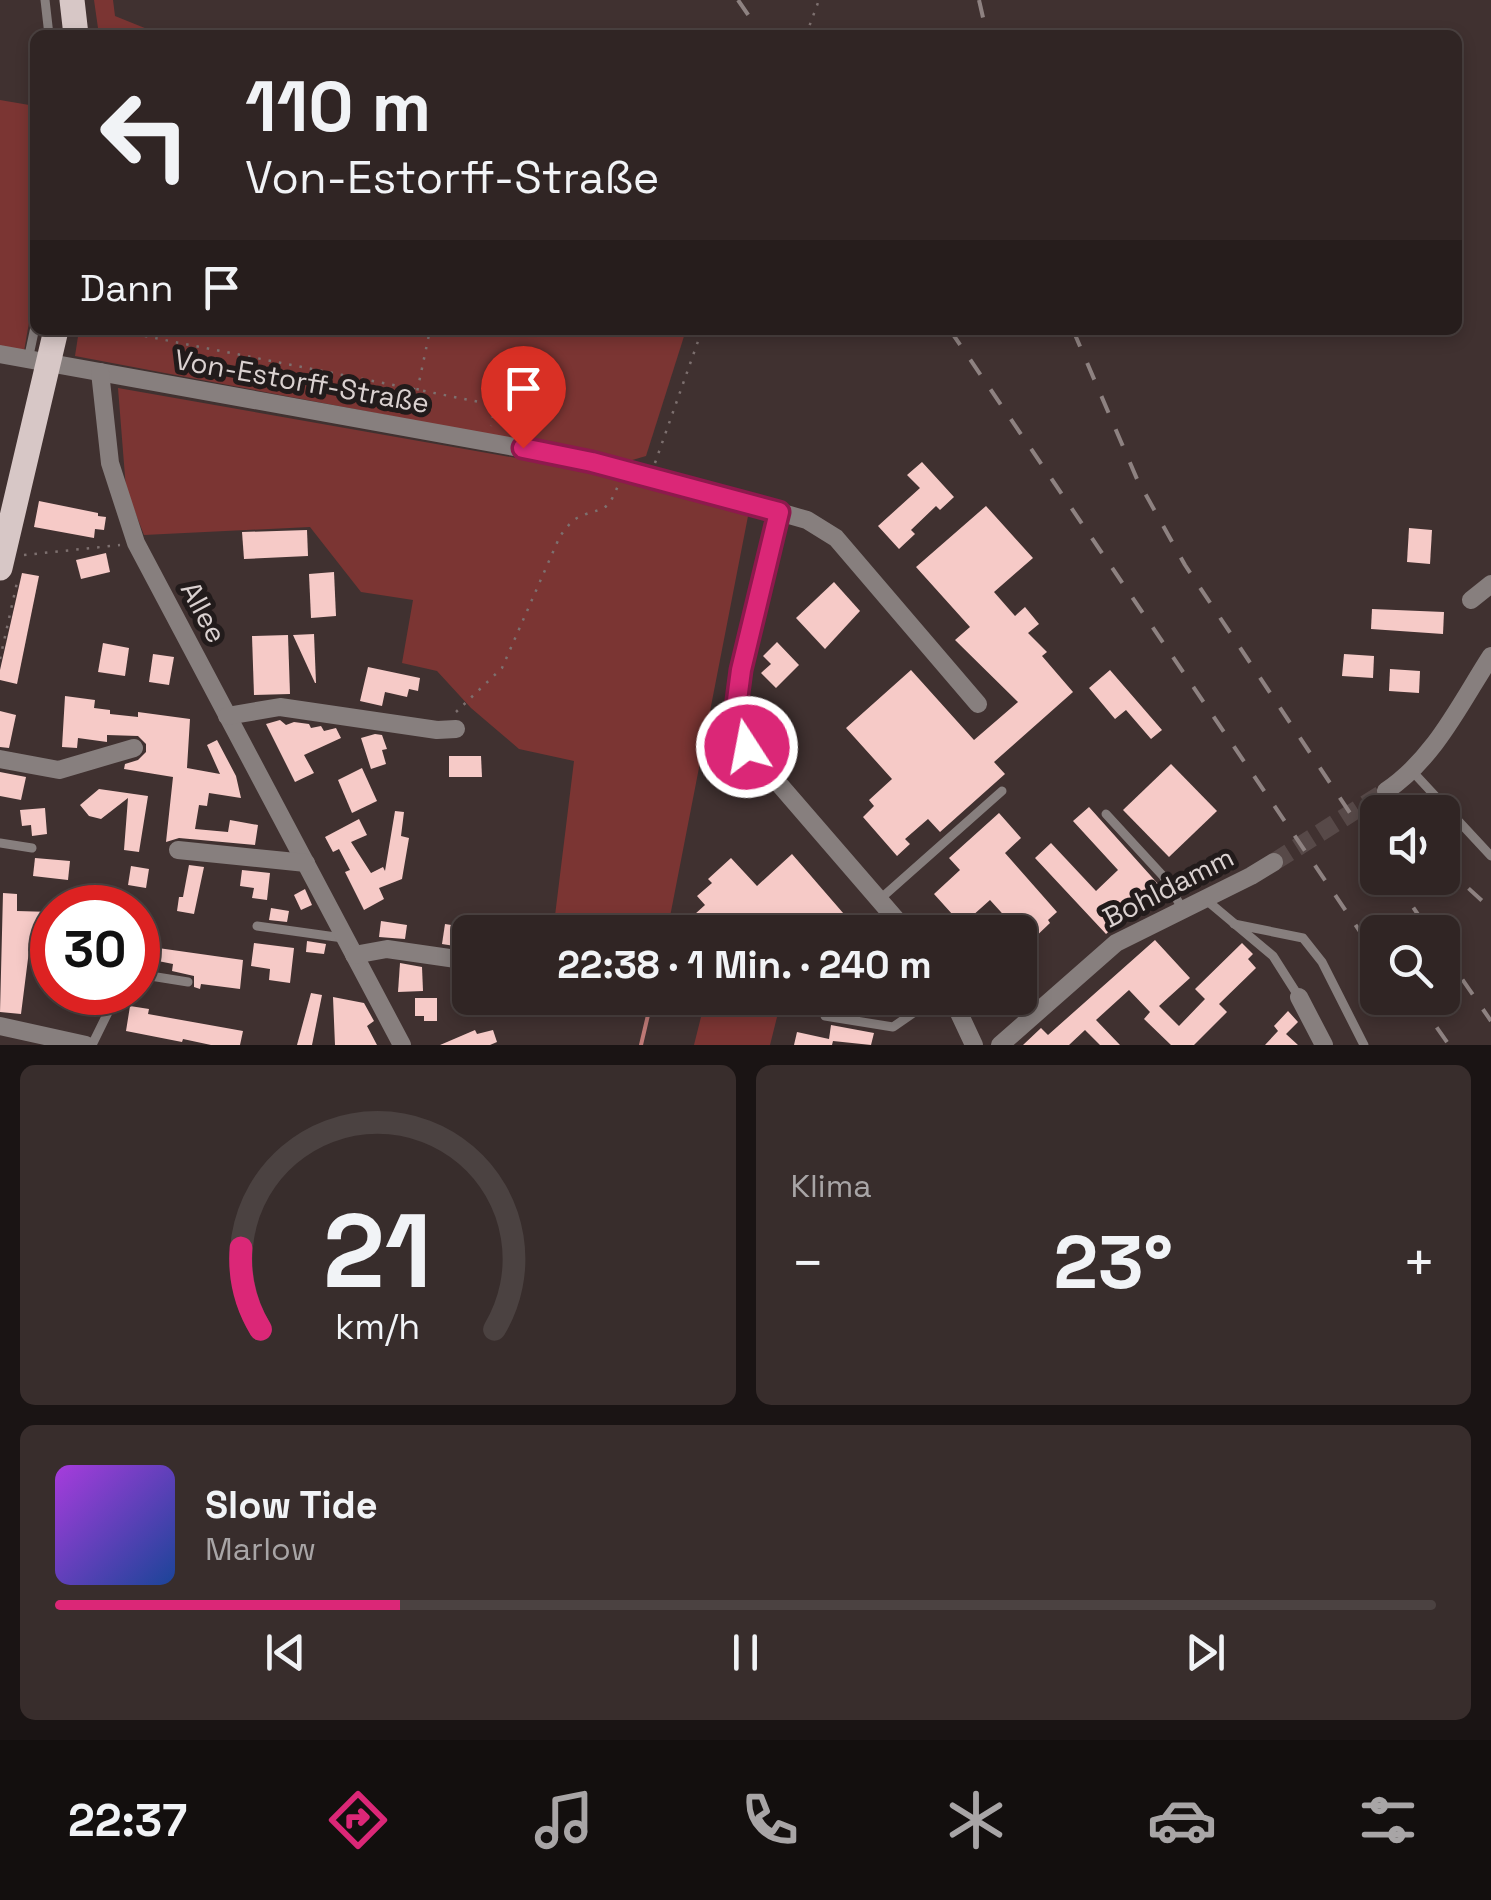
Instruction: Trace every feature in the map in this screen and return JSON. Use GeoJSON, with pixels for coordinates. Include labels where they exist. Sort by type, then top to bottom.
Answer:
{"type":"FeatureCollection","features":[{"type":"Feature","properties":{"kind":"main road"},"geometry":{"type":"LineString","coordinates":[[72,0],[75,30]]}},
{"type":"Feature","properties":{"kind":"main road"},"geometry":{"type":"LineString","coordinates":[[1,562],[39,361],[53,335]]}},
{"type":"Feature","properties":{"kind":"street","name":"Von-Estorff-Straße"},"geometry":{"type":"LineString","coordinates":[[0,354],[488,442],[624,470],[807,520],[836,538],[978,704]]}},
{"type":"Feature","properties":{"kind":"street","name":"Allee"},"geometry":{"type":"LineString","coordinates":[[100,372],[110,463],[136,543],[402,1045]]}},
{"type":"Feature","properties":{"kind":"street"},"geometry":{"type":"LineString","coordinates":[[779,512],[741,670],[736,708],[747,747],[892,915]]}},
{"type":"Feature","properties":{"kind":"street"},"geometry":{"type":"LineString","coordinates":[[1471,600],[1491,584]]}},
{"type":"Feature","properties":{"kind":"street"},"geometry":{"type":"LineString","coordinates":[[1386,791],[1412,771],[1436,743],[1491,656]]}},
{"type":"Feature","properties":{"kind":"street"},"geometry":{"type":"LineString","coordinates":[[227,716],[280,707],[447,730]]}},
{"type":"Feature","properties":{"kind":"street"},"geometry":{"type":"LineString","coordinates":[[0,759],[59,770],[134,748]]}},
{"type":"Feature","properties":{"kind":"street"},"geometry":{"type":"LineString","coordinates":[[178,850],[306,862]]}},
{"type":"Feature","properties":{"kind":"street","name":"Bohldamm"},"geometry":{"type":"LineString","coordinates":[[1000,1045],[1116,942],[1274,862]]}},
{"type":"Feature","properties":{"kind":"street"},"geometry":{"type":"LineString","coordinates":[[350,947],[452,959]]}},
{"type":"Feature","properties":{"kind":"street"},"geometry":{"type":"LineString","coordinates":[[1298,997],[1324,1045]]}},
{"type":"Feature","properties":{"kind":"street"},"geometry":{"type":"LineString","coordinates":[[960,1015],[974,1045]]}},
{"type":"Feature","properties":{"kind":"street"},"geometry":{"type":"LineString","coordinates":[[0,1026],[89,1045]]}},
{"type":"Feature","properties":{"kind":"lane"},"geometry":{"type":"LineString","coordinates":[[46,0],[49,30]]}},
{"type":"Feature","properties":{"kind":"lane"},"geometry":{"type":"LineString","coordinates":[[36,335],[39,361]]}},
{"type":"Feature","properties":{"kind":"lane"},"geometry":{"type":"LineString","coordinates":[[1412,771],[1491,856]]}},
{"type":"Feature","properties":{"kind":"lane"},"geometry":{"type":"LineString","coordinates":[[879,900],[1002,792]]}},
{"type":"Feature","properties":{"kind":"lane"},"geometry":{"type":"LineString","coordinates":[[1106,814],[1163,876],[1182,908]]}},
{"type":"Feature","properties":{"kind":"lane"},"geometry":{"type":"LineString","coordinates":[[0,843],[32,848]]}},
{"type":"Feature","properties":{"kind":"lane"},"geometry":{"type":"LineString","coordinates":[[1204,898],[1274,956],[1298,997]]}},
{"type":"Feature","properties":{"kind":"lane"},"geometry":{"type":"LineString","coordinates":[[1234,924],[1303,938],[1322,962],[1364,1045]]}},
{"type":"Feature","properties":{"kind":"lane"},"geometry":{"type":"LineString","coordinates":[[257,926],[350,947]]}},
{"type":"Feature","properties":{"kind":"lane"},"geometry":{"type":"LineString","coordinates":[[160,978],[188,982]]}},
{"type":"Feature","properties":{"kind":"lane"},"geometry":{"type":"LineString","coordinates":[[89,1045],[105,1015]]}},
{"type":"Feature","properties":{"kind":"lane"},"geometry":{"type":"LineString","coordinates":[[825,1016],[892,1027],[910,1015]]}},
{"type":"Feature","properties":{"kind":"path"},"geometry":{"type":"LineString","coordinates":[[808,30],[818,0]]}},
{"type":"Feature","properties":{"kind":"path"},"geometry":{"type":"LineString","coordinates":[[140,335],[495,405],[488,442]]}},
{"type":"Feature","properties":{"kind":"path"},"geometry":{"type":"LineString","coordinates":[[410,428],[429,335]]}},
{"type":"Feature","properties":{"kind":"path"},"geometry":{"type":"LineString","coordinates":[[650,478],[700,335]]}},
{"type":"Feature","properties":{"kind":"path"},"geometry":{"type":"LineString","coordinates":[[447,730],[502,668],[560,536],[574,519],[601,511],[613,500],[624,470]]}},
{"type":"Feature","properties":{"kind":"path"},"geometry":{"type":"LineString","coordinates":[[1,562],[136,543]]}},
{"type":"Feature","properties":{"kind":"path"},"geometry":{"type":"LineString","coordinates":[[819,1015],[825,1016]]}},
{"type":"Feature","properties":{"kind":"shaded area"},"geometry":{"type":"Polygon","coordinates":[[[94,0],[113,0],[115,16],[150,30],[98,30],[94,0]]]}},
{"type":"Feature","properties":{"kind":"shaded area"},"geometry":{"type":"Polygon","coordinates":[[[0,100],[30,105],[30,317],[23,357],[0,352],[0,100]]]}},
{"type":"Feature","properties":{"kind":"shaded area"},"geometry":{"type":"Polygon","coordinates":[[[78,335],[684,335],[646,456],[629,461],[75,356],[78,335]]]}},
{"type":"Feature","properties":{"kind":"shaded area"},"geometry":{"type":"Polygon","coordinates":[[[118,388],[613,475],[749,511],[670,915],[555,915],[574,761],[519,749],[471,708],[437,671],[402,663],[413,600],[361,592],[310,527],[144,535],[126,489],[118,388]]]}},
{"type":"Feature","properties":{"kind":"shaded area"},"geometry":{"type":"Polygon","coordinates":[[[702,1015],[778,1015],[770,1045],[694,1045],[702,1015]]]}},
{"type":"Feature","properties":{"kind":"building"},"geometry":{"type":"Polygon","coordinates":[[[510,380],[528,383],[522,419],[504,416],[510,380]]]}},
{"type":"Feature","properties":{"kind":"building"},"geometry":{"type":"Polygon","coordinates":[[[922,462],[954,497],[940,510],[936,506],[911,530],[915,534],[899,549],[878,526],[920,488],[907,475],[922,462]]]}},
{"type":"Feature","properties":{"kind":"building"},"geometry":{"type":"Polygon","coordinates":[[[39,501],[98,513],[106,517],[104,530],[95,529],[94,538],[34,527],[39,501]]]}},
{"type":"Feature","properties":{"kind":"building"},"geometry":{"type":"Polygon","coordinates":[[[986,506],[1033,558],[994,592],[1015,616],[1025,607],[1039,624],[1028,633],[1047,652],[1042,656],[1073,692],[994,762],[1005,774],[940,832],[928,819],[905,839],[910,844],[897,856],[863,817],[874,806],[869,800],[892,779],[846,728],[911,670],[974,740],[1018,702],[955,640],[970,627],[916,567],[986,506]]]}},
{"type":"Feature","properties":{"kind":"building"},"geometry":{"type":"Polygon","coordinates":[[[1409,528],[1432,530],[1430,564],[1407,562],[1409,528]]]}},
{"type":"Feature","properties":{"kind":"building"},"geometry":{"type":"Polygon","coordinates":[[[307,530],[308,556],[244,559],[242,532],[307,530]]]}},
{"type":"Feature","properties":{"kind":"building"},"geometry":{"type":"Polygon","coordinates":[[[106,553],[110,572],[81,579],[76,560],[106,553]]]}},
{"type":"Feature","properties":{"kind":"building"},"geometry":{"type":"Polygon","coordinates":[[[334,572],[336,616],[311,618],[309,574],[334,572]]]}},
{"type":"Feature","properties":{"kind":"building"},"geometry":{"type":"Polygon","coordinates":[[[22,573],[39,576],[17,684],[0,680],[0,670],[22,573]]]}},
{"type":"Feature","properties":{"kind":"building"},"geometry":{"type":"Polygon","coordinates":[[[834,582],[860,611],[825,649],[796,618],[834,582]]]}},
{"type":"Feature","properties":{"kind":"building"},"geometry":{"type":"Polygon","coordinates":[[[1372,609],[1444,612],[1443,634],[1371,629],[1372,609]]]}},
{"type":"Feature","properties":{"kind":"building"},"geometry":{"type":"Polygon","coordinates":[[[314,634],[316,683],[293,635],[314,634]]]}},
{"type":"Feature","properties":{"kind":"building"},"geometry":{"type":"Polygon","coordinates":[[[288,635],[290,694],[254,695],[252,636],[288,635]]]}},
{"type":"Feature","properties":{"kind":"building"},"geometry":{"type":"Polygon","coordinates":[[[777,642],[799,665],[776,688],[761,673],[771,664],[763,656],[777,642]]]}},
{"type":"Feature","properties":{"kind":"building"},"geometry":{"type":"Polygon","coordinates":[[[103,643],[129,648],[125,676],[98,672],[103,643]]]}},
{"type":"Feature","properties":{"kind":"building"},"geometry":{"type":"Polygon","coordinates":[[[153,654],[174,657],[169,685],[149,682],[153,654]]]}},
{"type":"Feature","properties":{"kind":"building"},"geometry":{"type":"Polygon","coordinates":[[[1344,654],[1374,656],[1373,678],[1342,676],[1344,654]]]}},
{"type":"Feature","properties":{"kind":"building"},"geometry":{"type":"Polygon","coordinates":[[[368,667],[420,678],[418,691],[409,689],[407,697],[385,692],[382,706],[360,701],[368,667]]]}},
{"type":"Feature","properties":{"kind":"building"},"geometry":{"type":"Polygon","coordinates":[[[1390,669],[1420,671],[1419,693],[1389,691],[1390,669]]]}},
{"type":"Feature","properties":{"kind":"building"},"geometry":{"type":"Polygon","coordinates":[[[1110,670],[1162,730],[1151,739],[1126,710],[1115,719],[1089,688],[1110,670]]]}},
{"type":"Feature","properties":{"kind":"building"},"geometry":{"type":"Polygon","coordinates":[[[65,696],[95,700],[94,708],[110,710],[110,714],[138,717],[138,712],[190,719],[187,768],[220,774],[207,745],[217,740],[236,776],[241,798],[209,793],[207,806],[199,805],[195,829],[228,832],[230,820],[258,825],[255,845],[179,838],[166,842],[173,777],[124,769],[125,764],[146,752],[146,744],[138,736],[107,735],[107,742],[78,738],[77,748],[62,747],[65,696]]]}},
{"type":"Feature","properties":{"kind":"building"},"geometry":{"type":"Polygon","coordinates":[[[0,711],[16,715],[9,748],[0,747],[0,711]]]}},
{"type":"Feature","properties":{"kind":"building"},"geometry":{"type":"Polygon","coordinates":[[[280,720],[286,725],[294,722],[309,724],[311,728],[321,726],[324,731],[336,728],[341,738],[304,755],[314,773],[295,782],[266,724],[280,720]]]}},
{"type":"Feature","properties":{"kind":"building"},"geometry":{"type":"Polygon","coordinates":[[[382,735],[387,749],[382,750],[386,764],[371,769],[361,738],[382,735]]]}},
{"type":"Feature","properties":{"kind":"building"},"geometry":{"type":"Polygon","coordinates":[[[449,756],[481,756],[482,777],[449,777],[449,756]]]}},
{"type":"Feature","properties":{"kind":"building"},"geometry":{"type":"Polygon","coordinates":[[[1171,764],[1217,811],[1169,857],[1123,810],[1171,764]]]}},
{"type":"Feature","properties":{"kind":"building"},"geometry":{"type":"Polygon","coordinates":[[[362,768],[377,801],[352,813],[338,780],[362,768]]]}},
{"type":"Feature","properties":{"kind":"building"},"geometry":{"type":"Polygon","coordinates":[[[0,772],[26,777],[21,800],[0,796],[0,772]]]}},
{"type":"Feature","properties":{"kind":"building"},"geometry":{"type":"Polygon","coordinates":[[[99,789],[148,796],[139,852],[124,850],[128,798],[101,819],[89,816],[80,805],[99,789]]]}},
{"type":"Feature","properties":{"kind":"building"},"geometry":{"type":"Polygon","coordinates":[[[1089,807],[1159,885],[1106,934],[1035,858],[1051,843],[1096,891],[1118,870],[1073,821],[1089,807]]]}},
{"type":"Feature","properties":{"kind":"building"},"geometry":{"type":"Polygon","coordinates":[[[45,808],[47,834],[32,836],[31,825],[22,826],[20,810],[45,808]]]}},
{"type":"Feature","properties":{"kind":"building"},"geometry":{"type":"Polygon","coordinates":[[[395,811],[404,812],[401,836],[409,838],[402,879],[379,888],[384,899],[364,910],[345,872],[350,870],[339,849],[333,852],[325,837],[359,819],[367,835],[351,842],[371,873],[383,867],[385,871],[395,811]]]}},
{"type":"Feature","properties":{"kind":"building"},"geometry":{"type":"Polygon","coordinates":[[[999,813],[1021,838],[1005,853],[1057,912],[1037,935],[1037,915],[1004,915],[990,900],[973,915],[953,915],[934,894],[960,870],[949,858],[999,813]]]}},
{"type":"Feature","properties":{"kind":"building"},"geometry":{"type":"Polygon","coordinates":[[[792,854],[845,915],[694,915],[705,905],[697,896],[712,883],[708,879],[731,858],[757,886],[792,854]]]}},
{"type":"Feature","properties":{"kind":"building"},"geometry":{"type":"Polygon","coordinates":[[[35,858],[70,861],[68,880],[33,876],[35,858]]]}},
{"type":"Feature","properties":{"kind":"building"},"geometry":{"type":"Polygon","coordinates":[[[189,865],[204,867],[194,914],[177,911],[189,865]]]}},
{"type":"Feature","properties":{"kind":"building"},"geometry":{"type":"Polygon","coordinates":[[[131,866],[149,869],[146,885],[128,885],[131,866]]]}},
{"type":"Feature","properties":{"kind":"building"},"geometry":{"type":"Polygon","coordinates":[[[242,870],[270,873],[267,900],[252,898],[254,888],[240,886],[242,870]]]}},
{"type":"Feature","properties":{"kind":"building"},"geometry":{"type":"Polygon","coordinates":[[[305,889],[312,905],[301,910],[294,895],[305,889]]]}},
{"type":"Feature","properties":{"kind":"building"},"geometry":{"type":"Polygon","coordinates":[[[3,893],[17,894],[17,911],[30,911],[21,1014],[0,1012],[3,893]]]}},
{"type":"Feature","properties":{"kind":"building"},"geometry":{"type":"Polygon","coordinates":[[[271,908],[289,911],[287,922],[269,920],[271,908]]]}},
{"type":"Feature","properties":{"kind":"building"},"geometry":{"type":"Polygon","coordinates":[[[381,921],[407,925],[405,939],[379,937],[381,921]]]}},
{"type":"Feature","properties":{"kind":"building"},"geometry":{"type":"Polygon","coordinates":[[[445,924],[452,925],[452,946],[442,944],[445,924]]]}},
{"type":"Feature","properties":{"kind":"building"},"geometry":{"type":"Polygon","coordinates":[[[1155,940],[1190,978],[1159,1006],[1179,1026],[1205,999],[1195,989],[1242,943],[1253,954],[1248,959],[1256,968],[1219,1004],[1227,1012],[1194,1045],[1171,1045],[1144,1019],[1150,1012],[1129,990],[1096,1020],[1120,1045],[1100,1045],[1085,1030],[1069,1045],[1023,1045],[1041,1028],[1048,1035],[1155,940]]]}},
{"type":"Feature","properties":{"kind":"building"},"geometry":{"type":"Polygon","coordinates":[[[307,941],[326,944],[324,954],[306,952],[307,941]]]}},
{"type":"Feature","properties":{"kind":"building"},"geometry":{"type":"Polygon","coordinates":[[[254,943],[294,948],[290,983],[269,980],[270,969],[251,966],[254,943]]]}},
{"type":"Feature","properties":{"kind":"building"},"geometry":{"type":"Polygon","coordinates":[[[160,948],[243,960],[240,989],[201,984],[200,989],[194,987],[194,976],[172,971],[173,964],[160,961],[160,948]]]}},
{"type":"Feature","properties":{"kind":"building"},"geometry":{"type":"Polygon","coordinates":[[[400,963],[422,967],[423,991],[398,992],[400,963]]]}},
{"type":"Feature","properties":{"kind":"building"},"geometry":{"type":"Polygon","coordinates":[[[311,993],[322,995],[312,1045],[297,1045],[311,993]]]}},
{"type":"Feature","properties":{"kind":"building"},"geometry":{"type":"Polygon","coordinates":[[[333,997],[364,1003],[374,1021],[367,1026],[377,1045],[335,1045],[333,997]]]}},
{"type":"Feature","properties":{"kind":"building"},"geometry":{"type":"Polygon","coordinates":[[[415,998],[437,998],[437,1021],[415,1016],[415,998]]]}},
{"type":"Feature","properties":{"kind":"building"},"geometry":{"type":"Polygon","coordinates":[[[1288,1011],[1298,1022],[1286,1034],[1298,1045],[1265,1045],[1278,1031],[1274,1026],[1288,1011]]]}},
{"type":"Feature","properties":{"kind":"building"},"geometry":{"type":"Polygon","coordinates":[[[129,1015],[154,1015],[243,1031],[240,1045],[211,1045],[126,1031],[129,1015]]]}},
{"type":"Feature","properties":{"kind":"building"},"geometry":{"type":"Polygon","coordinates":[[[831,1025],[874,1033],[871,1045],[833,1041],[832,1045],[794,1045],[797,1032],[829,1039],[831,1025]]]}},
{"type":"Feature","properties":{"kind":"building"},"geometry":{"type":"Polygon","coordinates":[[[475,1030],[477,1034],[493,1030],[497,1042],[440,1045],[475,1030]]]}},
{"type":"Feature","properties":{"kind":"waterway"},"geometry":{"type":"LineString","coordinates":[[641,1045],[648,1015]]}},
{"type":"Feature","properties":{"kind":"tunnel"},"geometry":{"type":"LineString","coordinates":[[1274,862],[1386,791]]}},
{"type":"Feature","properties":{"kind":"railway"},"geometry":{"type":"LineString","coordinates":[[738,0],[759,30]]}},
{"type":"Feature","properties":{"kind":"railway"},"geometry":{"type":"LineString","coordinates":[[979,0],[986,30]]}},
{"type":"Feature","properties":{"kind":"railway"},"geometry":{"type":"LineString","coordinates":[[953,335],[1360,932]]}},
{"type":"Feature","properties":{"kind":"railway"},"geometry":{"type":"LineString","coordinates":[[1075,335],[1137,479],[1185,565],[1360,828]]}},
{"type":"Feature","properties":{"kind":"railway"},"geometry":{"type":"LineString","coordinates":[[1460,881],[1491,909]]}},
{"type":"Feature","properties":{"kind":"railway"},"geometry":{"type":"LineString","coordinates":[[1405,895],[1418,915]]}},
{"type":"Feature","properties":{"kind":"railway"},"geometry":{"type":"LineString","coordinates":[[1460,976],[1491,1021]]}},
{"type":"Feature","properties":{"kind":"railway"},"geometry":{"type":"LineString","coordinates":[[1428,1015],[1449,1045]]}},
{"type":"Feature","properties":{"kind":"route"},"geometry":{"type":"LineString","coordinates":[[523,448],[624,470],[779,512],[741,670],[736,708],[747,747]]}}]}
